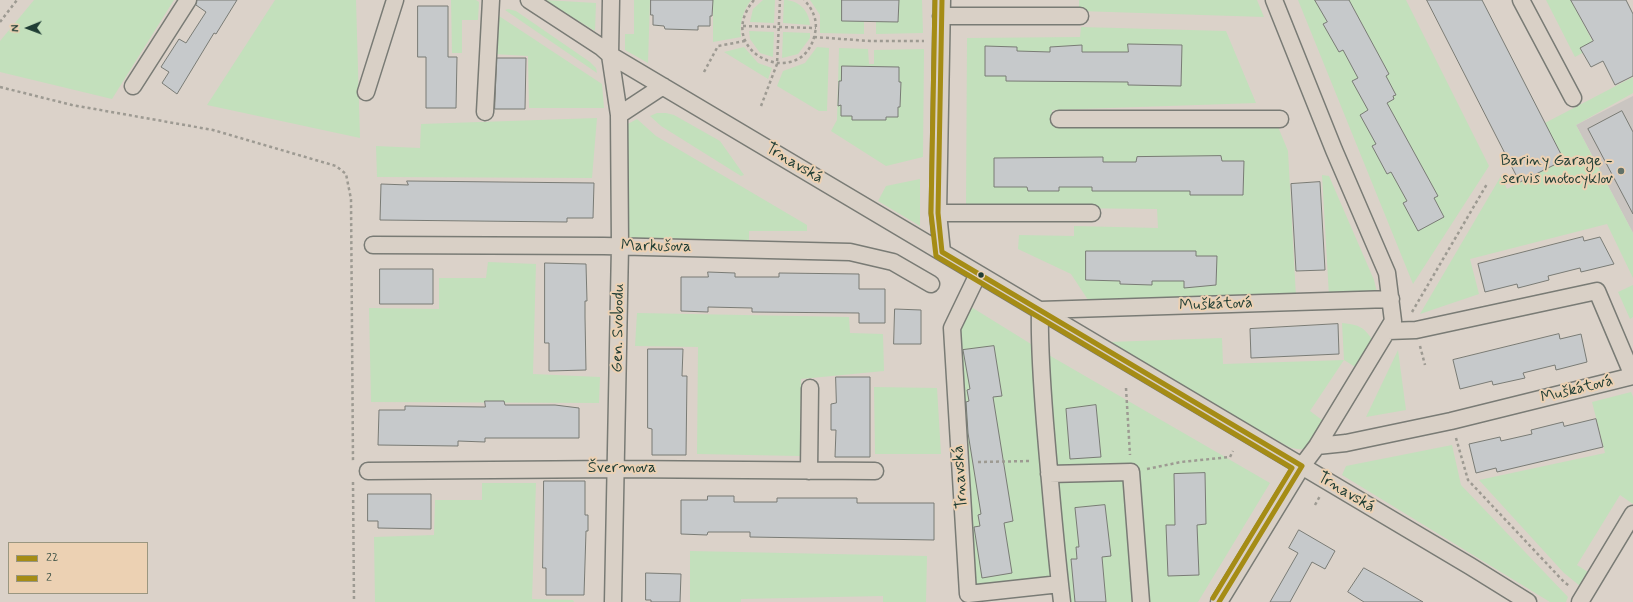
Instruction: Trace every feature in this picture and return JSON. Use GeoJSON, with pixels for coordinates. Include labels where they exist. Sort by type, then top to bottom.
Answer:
{"type":"FeatureCollection","features":[{"type":"Feature","properties":{"kind":"street"},"geometry":{"type":"LineString","coordinates":[[133,86],[188,0]]}},
{"type":"Feature","properties":{"kind":"street"},"geometry":{"type":"LineString","coordinates":[[366,92],[395,0]]}},
{"type":"Feature","properties":{"kind":"street"},"geometry":{"type":"LineString","coordinates":[[485,112],[491,0]]}},
{"type":"Feature","properties":{"kind":"street","name":"Trnavská"},"geometry":{"type":"LineString","coordinates":[[529,0],[601,47],[610,55],[1470,566],[1528,602]]}},
{"type":"Feature","properties":{"kind":"street","name":"Gen. Svobodu"},"geometry":{"type":"LineString","coordinates":[[611,0],[610,55],[619,115],[620,246],[613,602]]}},
{"type":"Feature","properties":{"kind":"street"},"geometry":{"type":"LineString","coordinates":[[942,0],[938,213],[942,252]]}},
{"type":"Feature","properties":{"kind":"street"},"geometry":{"type":"LineString","coordinates":[[1219,602],[1393,321],[1392,300],[1387,273],[1334,150],[1274,0]]}},
{"type":"Feature","properties":{"kind":"street"},"geometry":{"type":"LineString","coordinates":[[1521,0],[1573,98]]}},
{"type":"Feature","properties":{"kind":"street"},"geometry":{"type":"LineString","coordinates":[[942,16],[1080,16]]}},
{"type":"Feature","properties":{"kind":"street"},"geometry":{"type":"LineString","coordinates":[[619,115],[663,86]]}},
{"type":"Feature","properties":{"kind":"street"},"geometry":{"type":"LineString","coordinates":[[1059,119],[1280,119]]}},
{"type":"Feature","properties":{"kind":"street"},"geometry":{"type":"LineString","coordinates":[[938,213],[1092,213]]}},
{"type":"Feature","properties":{"kind":"street","name":"Markušova"},"geometry":{"type":"LineString","coordinates":[[373,245],[620,246],[850,252],[893,262],[931,284]]}},
{"type":"Feature","properties":{"kind":"street","name":"Trnavská"},"geometry":{"type":"LineString","coordinates":[[978,274],[952,328],[968,594],[1060,584]]}},
{"type":"Feature","properties":{"kind":"street","name":"Muškátová"},"geometry":{"type":"LineString","coordinates":[[1317,446],[1346,443],[1451,421],[1633,376],[1597,291],[1416,330],[1388,331]]}},
{"type":"Feature","properties":{"kind":"street","name":"Muškátová"},"geometry":{"type":"LineString","coordinates":[[1040,310],[1392,300]]}},
{"type":"Feature","properties":{"kind":"street"},"geometry":{"type":"LineString","coordinates":[[1040,310],[1039,340],[1055,546],[1062,602]]}},
{"type":"Feature","properties":{"kind":"street"},"geometry":{"type":"LineString","coordinates":[[809,471],[810,388]]}},
{"type":"Feature","properties":{"kind":"street"},"geometry":{"type":"LineString","coordinates":[[1049,467],[1132,472],[1141,602]]}},
{"type":"Feature","properties":{"kind":"street","name":"Švermova"},"geometry":{"type":"LineString","coordinates":[[358,471],[616,469],[875,471]]}},
{"type":"Feature","properties":{"kind":"street"},"geometry":{"type":"LineString","coordinates":[[1582,599],[1633,514]]}},
{"type":"Feature","properties":{"kind":"path"},"geometry":{"type":"LineString","coordinates":[[0,22],[17,0]]}},
{"type":"Feature","properties":{"kind":"path"},"geometry":{"type":"LineString","coordinates":[[754,0],[748,7],[744,16],[742,26],[745,41],[750,50],[758,57],[777,64],[789,62],[800,57],[809,48],[814,37],[816,28],[815,16],[810,5],[804,0]]}},
{"type":"Feature","properties":{"kind":"path"},"geometry":{"type":"LineString","coordinates":[[761,106],[777,64],[780,0]]}},
{"type":"Feature","properties":{"kind":"path"},"geometry":{"type":"LineString","coordinates":[[742,26],[816,28]]}},
{"type":"Feature","properties":{"kind":"path"},"geometry":{"type":"LineString","coordinates":[[814,37],[870,41],[941,41]]}},
{"type":"Feature","properties":{"kind":"path"},"geometry":{"type":"LineString","coordinates":[[704,72],[718,46],[745,41]]}},
{"type":"Feature","properties":{"kind":"path"},"geometry":{"type":"LineString","coordinates":[[0,87],[72,105],[213,130],[336,166],[346,174],[351,199],[358,471],[354,602]]}},
{"type":"Feature","properties":{"kind":"path"},"geometry":{"type":"LineString","coordinates":[[1410,315],[1487,184]]}},
{"type":"Feature","properties":{"kind":"path"},"geometry":{"type":"LineString","coordinates":[[1126,388],[1132,472],[1181,462],[1230,457],[1233,450]]}},
{"type":"Feature","properties":{"kind":"path"},"geometry":{"type":"LineString","coordinates":[[1456,438],[1468,480],[1565,583],[1582,599]]}},
{"type":"Feature","properties":{"kind":"path"},"geometry":{"type":"LineString","coordinates":[[960,463],[1049,467]]}},
{"type":"Feature","properties":{"kind":"shaded area"},"geometry":{"type":"Polygon","coordinates":[[[1633,96],[1633,233],[1576,125],[1633,96]]]}},
{"type":"Feature","properties":{"kind":"green space"},"geometry":{"type":"Polygon","coordinates":[[[34,0],[174,0],[112,99],[0,72],[0,41],[34,0]]]}},
{"type":"Feature","properties":{"kind":"green space"},"geometry":{"type":"Polygon","coordinates":[[[275,0],[356,0],[360,138],[207,105],[275,0]]]}},
{"type":"Feature","properties":{"kind":"green space"},"geometry":{"type":"Polygon","coordinates":[[[451,0],[476,0],[479,2],[478,20],[462,20],[462,53],[452,53],[451,0]]]}},
{"type":"Feature","properties":{"kind":"green space"},"geometry":{"type":"Polygon","coordinates":[[[544,0],[596,3],[595,31],[544,0]]]}},
{"type":"Feature","properties":{"kind":"green space"},"geometry":{"type":"Polygon","coordinates":[[[634,0],[650,0],[648,63],[625,50],[625,34],[634,34],[634,0]]]}},
{"type":"Feature","properties":{"kind":"green space"},"geometry":{"type":"Polygon","coordinates":[[[713,0],[751,0],[742,18],[741,37],[713,42],[713,0]]]}},
{"type":"Feature","properties":{"kind":"green space"},"geometry":{"type":"Polygon","coordinates":[[[763,0],[775,0],[774,23],[750,22],[753,9],[763,0]]]}},
{"type":"Feature","properties":{"kind":"green space"},"geometry":{"type":"Polygon","coordinates":[[[784,0],[789,0],[802,7],[805,10],[810,25],[783,23],[784,0]]]}},
{"type":"Feature","properties":{"kind":"green space"},"geometry":{"type":"Polygon","coordinates":[[[810,0],[922,0],[923,33],[876,34],[876,18],[864,18],[864,34],[820,33],[820,15],[810,0]]]}},
{"type":"Feature","properties":{"kind":"green space"},"geometry":{"type":"Polygon","coordinates":[[[1079,0],[1257,0],[1264,17],[1079,11],[1079,0]]]}},
{"type":"Feature","properties":{"kind":"green space"},"geometry":{"type":"Polygon","coordinates":[[[1298,0],[1406,0],[1489,166],[1413,284],[1298,0]]]}},
{"type":"Feature","properties":{"kind":"green space"},"geometry":{"type":"Polygon","coordinates":[[[1546,0],[1571,0],[1595,46],[1575,57],[1546,0]]]}},
{"type":"Feature","properties":{"kind":"green space"},"geometry":{"type":"Polygon","coordinates":[[[508,9],[516,11],[590,62],[596,68],[597,73],[505,10],[508,9]]]}},
{"type":"Feature","properties":{"kind":"green space"},"geometry":{"type":"Polygon","coordinates":[[[499,16],[602,84],[604,108],[529,108],[528,56],[493,54],[494,26],[499,16]]]}},
{"type":"Feature","properties":{"kind":"green space"},"geometry":{"type":"Polygon","coordinates":[[[1081,27],[1226,31],[1256,103],[1052,110],[1053,124],[1276,122],[1288,151],[1296,297],[1092,306],[1071,274],[1018,249],[1019,235],[1074,236],[1074,226],[1158,228],[1157,209],[966,207],[967,38],[1080,37],[1081,27]]]}},
{"type":"Feature","properties":{"kind":"green space"},"geometry":{"type":"Polygon","coordinates":[[[749,31],[774,32],[773,57],[760,53],[750,39],[749,31]]]}},
{"type":"Feature","properties":{"kind":"green space"},"geometry":{"type":"Polygon","coordinates":[[[783,32],[810,33],[810,38],[798,54],[782,58],[783,32]]]}},
{"type":"Feature","properties":{"kind":"green space"},"geometry":{"type":"Polygon","coordinates":[[[744,47],[758,63],[772,68],[768,79],[724,52],[744,47]]]}},
{"type":"Feature","properties":{"kind":"green space"},"geometry":{"type":"Polygon","coordinates":[[[817,47],[829,48],[827,111],[819,111],[777,86],[783,71],[805,63],[817,47]]]}},
{"type":"Feature","properties":{"kind":"green space"},"geometry":{"type":"Polygon","coordinates":[[[839,48],[868,49],[869,64],[874,64],[874,50],[924,49],[923,157],[886,166],[831,131],[837,120],[839,48]]]}},
{"type":"Feature","properties":{"kind":"green space"},"geometry":{"type":"Polygon","coordinates":[[[1633,77],[1633,93],[1576,125],[1633,233],[1633,278],[1607,224],[1470,259],[1479,294],[1420,314],[1501,176],[1507,189],[1564,160],[1545,123],[1633,77]]]}},
{"type":"Feature","properties":{"kind":"green space"},"geometry":{"type":"Polygon","coordinates":[[[657,113],[674,115],[720,141],[744,175],[741,176],[661,126],[650,116],[657,113]]]}},
{"type":"Feature","properties":{"kind":"green space"},"geometry":{"type":"Polygon","coordinates":[[[597,118],[592,178],[377,177],[376,146],[420,148],[421,124],[597,118]]]}},
{"type":"Feature","properties":{"kind":"green space"},"geometry":{"type":"Polygon","coordinates":[[[637,119],[656,136],[807,225],[807,231],[749,231],[749,242],[627,240],[626,125],[637,119]]]}},
{"type":"Feature","properties":{"kind":"green space"},"geometry":{"type":"Polygon","coordinates":[[[1322,175],[1329,176],[1374,280],[1377,292],[1329,296],[1322,175]]]}},
{"type":"Feature","properties":{"kind":"green space"},"geometry":{"type":"Polygon","coordinates":[[[920,179],[920,226],[878,201],[886,186],[920,179]]]}},
{"type":"Feature","properties":{"kind":"green space"},"geometry":{"type":"Polygon","coordinates":[[[488,262],[536,264],[533,374],[600,377],[599,403],[371,402],[369,308],[439,309],[439,278],[486,278],[488,262]]]}},
{"type":"Feature","properties":{"kind":"green space"},"geometry":{"type":"Polygon","coordinates":[[[1633,285],[1633,317],[1630,319],[1618,292],[1633,285]]]}},
{"type":"Feature","properties":{"kind":"green space"},"geometry":{"type":"Polygon","coordinates":[[[968,305],[1031,344],[1052,577],[972,588],[957,331],[968,305]]]}},
{"type":"Feature","properties":{"kind":"green space"},"geometry":{"type":"Polygon","coordinates":[[[637,313],[849,317],[850,333],[883,334],[884,371],[801,379],[800,456],[697,454],[698,347],[635,346],[637,313]]]}},
{"type":"Feature","properties":{"kind":"green space"},"geometry":{"type":"Polygon","coordinates":[[[1342,323],[1360,327],[1367,332],[1373,341],[1360,370],[1344,360],[1342,323]]]}},
{"type":"Feature","properties":{"kind":"green space"},"geometry":{"type":"Polygon","coordinates":[[[1222,338],[1223,364],[1344,360],[1310,411],[1326,423],[1312,444],[1303,449],[1297,449],[1289,447],[1114,350],[1109,342],[1222,338]]]}},
{"type":"Feature","properties":{"kind":"green space"},"geometry":{"type":"Polygon","coordinates":[[[1398,350],[1406,410],[1366,417],[1398,350]]]}},
{"type":"Feature","properties":{"kind":"green space"},"geometry":{"type":"Polygon","coordinates":[[[1047,354],[1270,483],[1198,602],[1069,602],[1047,354]]]}},
{"type":"Feature","properties":{"kind":"green space"},"geometry":{"type":"Polygon","coordinates":[[[874,387],[937,388],[941,454],[875,454],[874,387]]]}},
{"type":"Feature","properties":{"kind":"green space"},"geometry":{"type":"Polygon","coordinates":[[[1631,392],[1633,397],[1633,504],[1620,495],[1577,565],[1591,574],[1580,586],[1564,573],[1479,480],[1605,453],[1592,402],[1631,392]]]}},
{"type":"Feature","properties":{"kind":"green space"},"geometry":{"type":"Polygon","coordinates":[[[1452,445],[1461,485],[1568,597],[1566,602],[1550,602],[1342,475],[1346,466],[1452,445]]]}},
{"type":"Feature","properties":{"kind":"green space"},"geometry":{"type":"Polygon","coordinates":[[[482,483],[536,483],[532,599],[573,600],[574,602],[375,602],[374,537],[434,535],[435,500],[482,500],[482,483]]]}},
{"type":"Feature","properties":{"kind":"green space"},"geometry":{"type":"Polygon","coordinates":[[[690,551],[927,556],[926,602],[883,602],[883,596],[741,599],[741,602],[690,602],[690,551]]]}},
{"type":"Feature","properties":{"kind":"building"},"geometry":{"type":"Polygon","coordinates":[[[197,0],[237,0],[216,34],[214,33],[177,94],[162,83],[169,72],[161,67],[179,39],[186,43],[206,12],[196,5],[197,0]]]}},
{"type":"Feature","properties":{"kind":"building"},"geometry":{"type":"Polygon","coordinates":[[[651,0],[713,0],[710,26],[698,26],[698,30],[665,29],[664,26],[653,25],[651,0]]]}},
{"type":"Feature","properties":{"kind":"building"},"geometry":{"type":"Polygon","coordinates":[[[842,0],[899,0],[898,22],[842,21],[842,0]]]}},
{"type":"Feature","properties":{"kind":"building"},"geometry":{"type":"Polygon","coordinates":[[[1315,0],[1349,0],[1389,74],[1386,76],[1396,95],[1393,96],[1394,99],[1387,103],[1438,196],[1434,198],[1444,217],[1418,231],[1403,203],[1407,201],[1391,172],[1387,174],[1372,146],[1376,144],[1360,115],[1368,110],[1352,81],[1358,78],[1343,50],[1339,52],[1323,24],[1327,22],[1315,0]]]}},
{"type":"Feature","properties":{"kind":"building"},"geometry":{"type":"Polygon","coordinates":[[[1427,0],[1482,0],[1564,160],[1520,182],[1427,0]]]}},
{"type":"Feature","properties":{"kind":"building"},"geometry":{"type":"Polygon","coordinates":[[[1571,0],[1626,0],[1633,14],[1633,76],[1615,85],[1603,61],[1591,67],[1580,48],[1593,41],[1571,0]]]}},
{"type":"Feature","properties":{"kind":"building"},"geometry":{"type":"Polygon","coordinates":[[[418,6],[448,6],[448,57],[457,57],[456,108],[426,108],[426,57],[418,57],[418,6]]]}},
{"type":"Feature","properties":{"kind":"building"},"geometry":{"type":"Polygon","coordinates":[[[1128,44],[1182,45],[1181,86],[1128,85],[1128,82],[1006,81],[1006,76],[985,76],[985,46],[1017,47],[1017,51],[1050,52],[1050,47],[1082,45],[1082,52],[1128,52],[1128,44]]]}},
{"type":"Feature","properties":{"kind":"building"},"geometry":{"type":"Polygon","coordinates":[[[497,58],[526,58],[525,109],[495,109],[497,58]]]}},
{"type":"Feature","properties":{"kind":"building"},"geometry":{"type":"Polygon","coordinates":[[[842,66],[899,67],[899,82],[901,82],[898,117],[886,117],[886,120],[852,120],[852,116],[841,116],[841,105],[838,106],[839,81],[841,81],[842,66]]]}},
{"type":"Feature","properties":{"kind":"building","name":"Bariny Garage - servis motocyklov"},"geometry":{"type":"Polygon","coordinates":[[[1622,111],[1633,132],[1633,214],[1588,129],[1622,111]]]}},
{"type":"Feature","properties":{"kind":"building"},"geometry":{"type":"Polygon","coordinates":[[[1221,156],[1222,161],[1244,161],[1243,195],[1190,195],[1190,191],[1092,191],[1092,187],[1059,187],[1059,191],[1028,191],[1027,187],[994,187],[994,158],[1103,157],[1103,162],[1136,162],[1137,157],[1221,156]]]}},
{"type":"Feature","properties":{"kind":"building"},"geometry":{"type":"Polygon","coordinates":[[[407,181],[594,183],[593,218],[567,218],[567,222],[380,220],[381,184],[408,185],[407,181]]]}},
{"type":"Feature","properties":{"kind":"building"},"geometry":{"type":"Polygon","coordinates":[[[1320,182],[1325,270],[1296,271],[1291,184],[1320,182]]]}},
{"type":"Feature","properties":{"kind":"building"},"geometry":{"type":"Polygon","coordinates":[[[1583,237],[1584,241],[1600,237],[1614,264],[1581,272],[1580,268],[1548,276],[1549,280],[1518,288],[1517,284],[1485,292],[1478,264],[1583,237]]]}},
{"type":"Feature","properties":{"kind":"building"},"geometry":{"type":"Polygon","coordinates":[[[1086,251],[1196,251],[1196,256],[1217,256],[1216,285],[1184,288],[1184,281],[1152,281],[1152,285],[1120,284],[1120,281],[1086,280],[1086,251]]]}},
{"type":"Feature","properties":{"kind":"building"},"geometry":{"type":"Polygon","coordinates":[[[545,263],[586,264],[586,370],[549,371],[549,343],[545,343],[545,263]]]}},
{"type":"Feature","properties":{"kind":"building"},"geometry":{"type":"Polygon","coordinates":[[[380,269],[433,269],[433,304],[380,304],[380,269]]]}},
{"type":"Feature","properties":{"kind":"building"},"geometry":{"type":"Polygon","coordinates":[[[708,272],[735,273],[735,277],[779,277],[779,273],[859,274],[859,289],[885,289],[885,323],[859,323],[859,313],[752,312],[752,308],[708,307],[708,312],[681,311],[681,277],[708,277],[708,272]]]}},
{"type":"Feature","properties":{"kind":"building"},"geometry":{"type":"Polygon","coordinates":[[[895,309],[921,310],[921,344],[894,344],[895,309]]]}},
{"type":"Feature","properties":{"kind":"building"},"geometry":{"type":"Polygon","coordinates":[[[1338,324],[1339,354],[1251,358],[1250,329],[1338,324]]]}},
{"type":"Feature","properties":{"kind":"building"},"geometry":{"type":"Polygon","coordinates":[[[1559,334],[1560,339],[1581,334],[1587,362],[1556,370],[1555,365],[1523,373],[1525,378],[1493,385],[1492,381],[1460,389],[1453,360],[1559,334]]]}},
{"type":"Feature","properties":{"kind":"building"},"geometry":{"type":"Polygon","coordinates":[[[994,346],[1002,396],[993,397],[1013,521],[1004,523],[1012,573],[982,578],[974,527],[980,526],[978,515],[981,514],[968,433],[966,402],[969,401],[967,390],[970,389],[963,350],[994,346]]]}},
{"type":"Feature","properties":{"kind":"building"},"geometry":{"type":"Polygon","coordinates":[[[648,349],[683,349],[682,376],[687,376],[686,455],[652,455],[652,429],[648,428],[648,349]]]}},
{"type":"Feature","properties":{"kind":"building"},"geometry":{"type":"Polygon","coordinates":[[[836,377],[870,377],[870,457],[835,457],[836,430],[831,430],[831,404],[836,403],[836,377]]]}},
{"type":"Feature","properties":{"kind":"building"},"geometry":{"type":"Polygon","coordinates":[[[485,401],[504,401],[505,405],[555,405],[579,408],[579,438],[485,438],[485,442],[458,441],[458,446],[378,445],[379,410],[405,410],[405,406],[485,407],[485,401]]]}},
{"type":"Feature","properties":{"kind":"building"},"geometry":{"type":"Polygon","coordinates":[[[1096,405],[1101,457],[1070,459],[1066,409],[1096,405]]]}},
{"type":"Feature","properties":{"kind":"building"},"geometry":{"type":"Polygon","coordinates":[[[1596,419],[1603,447],[1497,472],[1496,468],[1476,473],[1469,444],[1500,437],[1501,441],[1532,434],[1531,430],[1563,422],[1564,426],[1596,419]]]}},
{"type":"Feature","properties":{"kind":"building"},"geometry":{"type":"Polygon","coordinates":[[[1205,473],[1206,524],[1197,525],[1199,575],[1168,576],[1166,525],[1175,525],[1174,474],[1205,473]]]}},
{"type":"Feature","properties":{"kind":"building"},"geometry":{"type":"Polygon","coordinates":[[[544,481],[585,481],[585,515],[588,515],[588,531],[586,531],[584,595],[546,595],[546,568],[543,568],[544,481]]]}},
{"type":"Feature","properties":{"kind":"building"},"geometry":{"type":"Polygon","coordinates":[[[368,494],[431,494],[431,529],[378,528],[378,521],[368,521],[368,494]]]}},
{"type":"Feature","properties":{"kind":"building"},"geometry":{"type":"Polygon","coordinates":[[[708,496],[734,496],[734,502],[777,502],[777,498],[857,498],[857,503],[934,503],[934,540],[750,537],[750,532],[708,532],[707,535],[681,534],[681,500],[707,500],[708,496]]]}},
{"type":"Feature","properties":{"kind":"building"},"geometry":{"type":"Polygon","coordinates":[[[1105,505],[1111,556],[1102,557],[1106,602],[1075,602],[1071,559],[1077,559],[1076,547],[1079,547],[1075,508],[1105,505]]]}},
{"type":"Feature","properties":{"kind":"building"},"geometry":{"type":"Polygon","coordinates":[[[1299,530],[1335,551],[1325,569],[1312,562],[1290,602],[1270,602],[1298,553],[1289,548],[1299,530]]]}},
{"type":"Feature","properties":{"kind":"building"},"geometry":{"type":"Polygon","coordinates":[[[1364,568],[1423,602],[1364,602],[1348,592],[1364,568]]]}},
{"type":"Feature","properties":{"kind":"building"},"geometry":{"type":"Polygon","coordinates":[[[646,573],[681,574],[680,602],[651,602],[651,600],[646,600],[646,573]]]}},
{"type":"Feature","properties":{"kind":"transit line","name":"2"},"geometry":{"type":"LineString","coordinates":[[935,0],[931,213],[936,256],[1292,468],[1213,598]]}},
{"type":"Feature","properties":{"kind":"transit line","name":"22"},"geometry":{"type":"LineString","coordinates":[[942,0],[938,213],[942,252],[1302,466],[1219,602]]}},
{"type":"Feature","properties":{"kind":"place","name":"Bariny Garage - servis motocyklov"},"geometry":{"type":"Point","coordinates":[1621,171]}}]}
